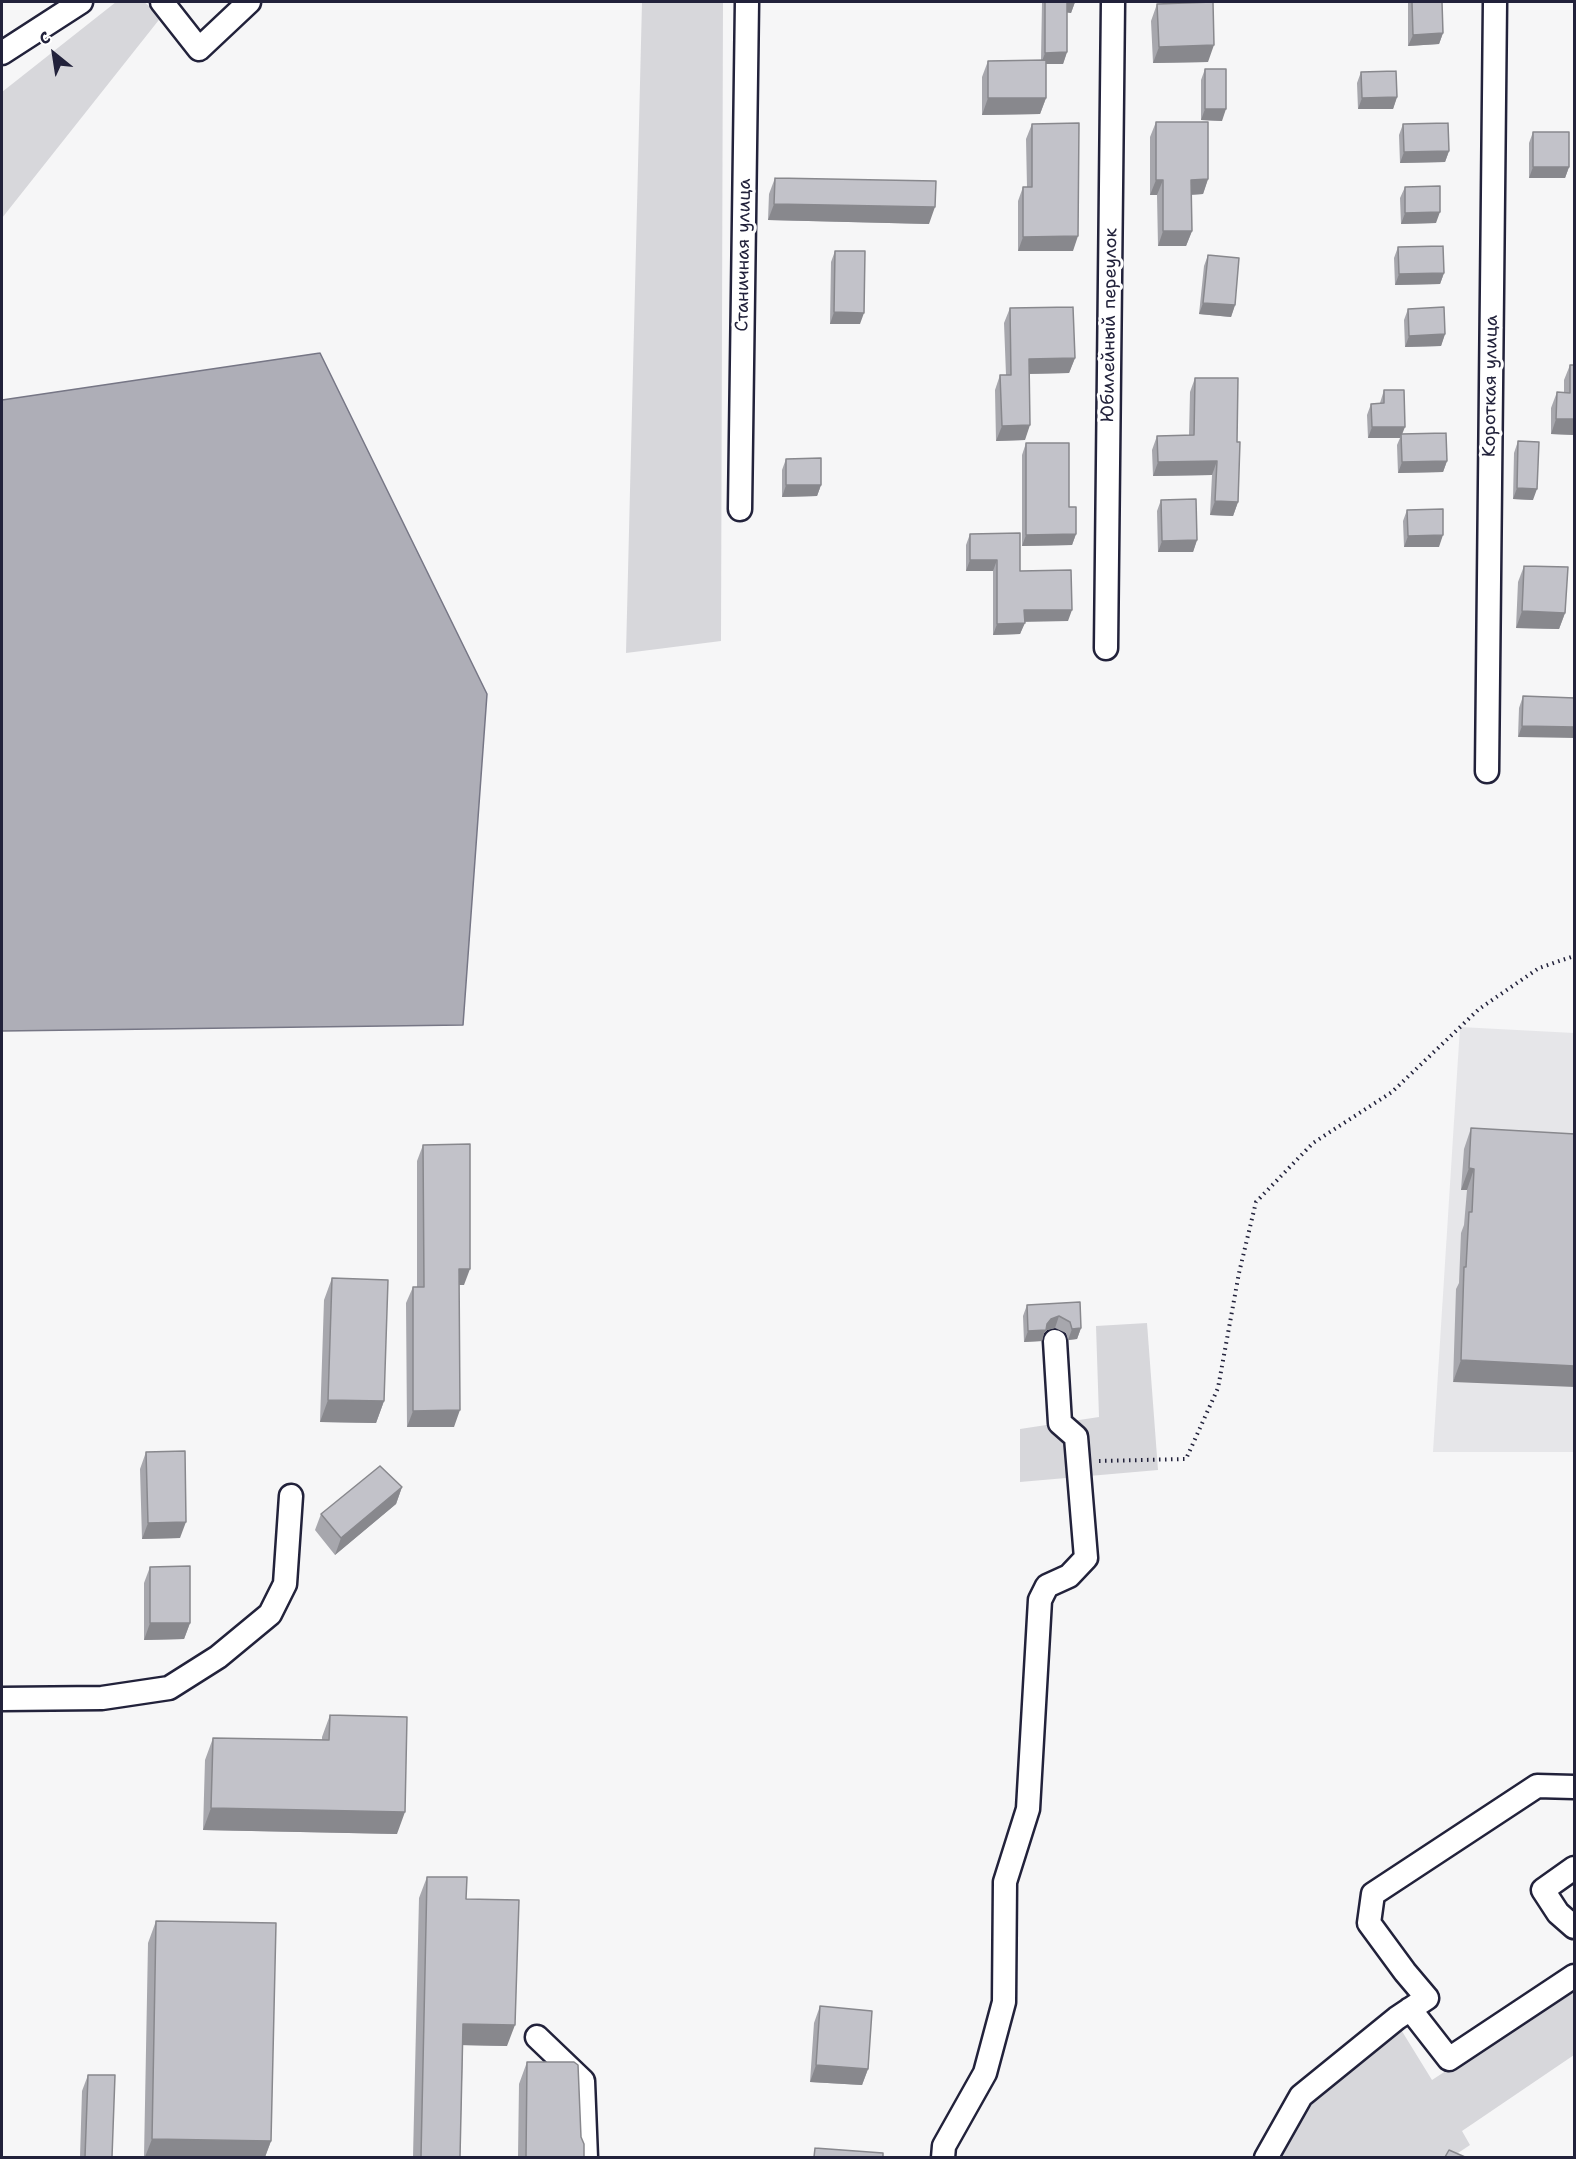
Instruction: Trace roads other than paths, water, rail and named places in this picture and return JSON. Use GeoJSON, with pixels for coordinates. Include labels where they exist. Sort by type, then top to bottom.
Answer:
{"type":"FeatureCollection","features":[{"type":"Feature","properties":{"kind":"street"},"geometry":{"type":"LineString","coordinates":[[2,53],[81,2]]}},
{"type":"Feature","properties":{"kind":"street"},"geometry":{"type":"LineString","coordinates":[[162,2],[199,49],[249,2]]}},
{"type":"Feature","properties":{"kind":"street","name":"Станичная улица"},"geometry":{"type":"LineString","coordinates":[[740,509],[747,2]]}},
{"type":"Feature","properties":{"kind":"street","name":"Юбилейный переулок"},"geometry":{"type":"LineString","coordinates":[[1106,648],[1113,2]]}},
{"type":"Feature","properties":{"kind":"street","name":"Короткая улица"},"geometry":{"type":"LineString","coordinates":[[1487,771],[1495,2]]}},
{"type":"Feature","properties":{"kind":"street"},"geometry":{"type":"LineString","coordinates":[[943,2157],[944,2146],[986,2073],[1004,2002],[1005,1882],[1028,1809],[1040,1600],[1047,1586],[1070,1576],[1086,1558],[1076,1437],[1060,1423],[1055,1341]]}},
{"type":"Feature","properties":{"kind":"street"},"geometry":{"type":"LineString","coordinates":[[2,1699],[102,1698],[169,1688],[218,1657],[270,1614],[285,1584],[291,1496]]}},
{"type":"Feature","properties":{"kind":"street"},"geometry":{"type":"LineString","coordinates":[[1266,2157],[1301,2096],[1427,1998],[1369,1923],[1373,1894],[1537,1786],[1575,1787]]}},
{"type":"Feature","properties":{"kind":"street"},"geometry":{"type":"LineString","coordinates":[[1575,1868],[1543,1890],[1558,1913],[1575,1927]]}},
{"type":"Feature","properties":{"kind":"street"},"geometry":{"type":"LineString","coordinates":[[1410,2009],[1449,2059],[1575,1976]]}},
{"type":"Feature","properties":{"kind":"street"},"geometry":{"type":"LineString","coordinates":[[537,2037],[583,2081],[586,2157]]}}]}
